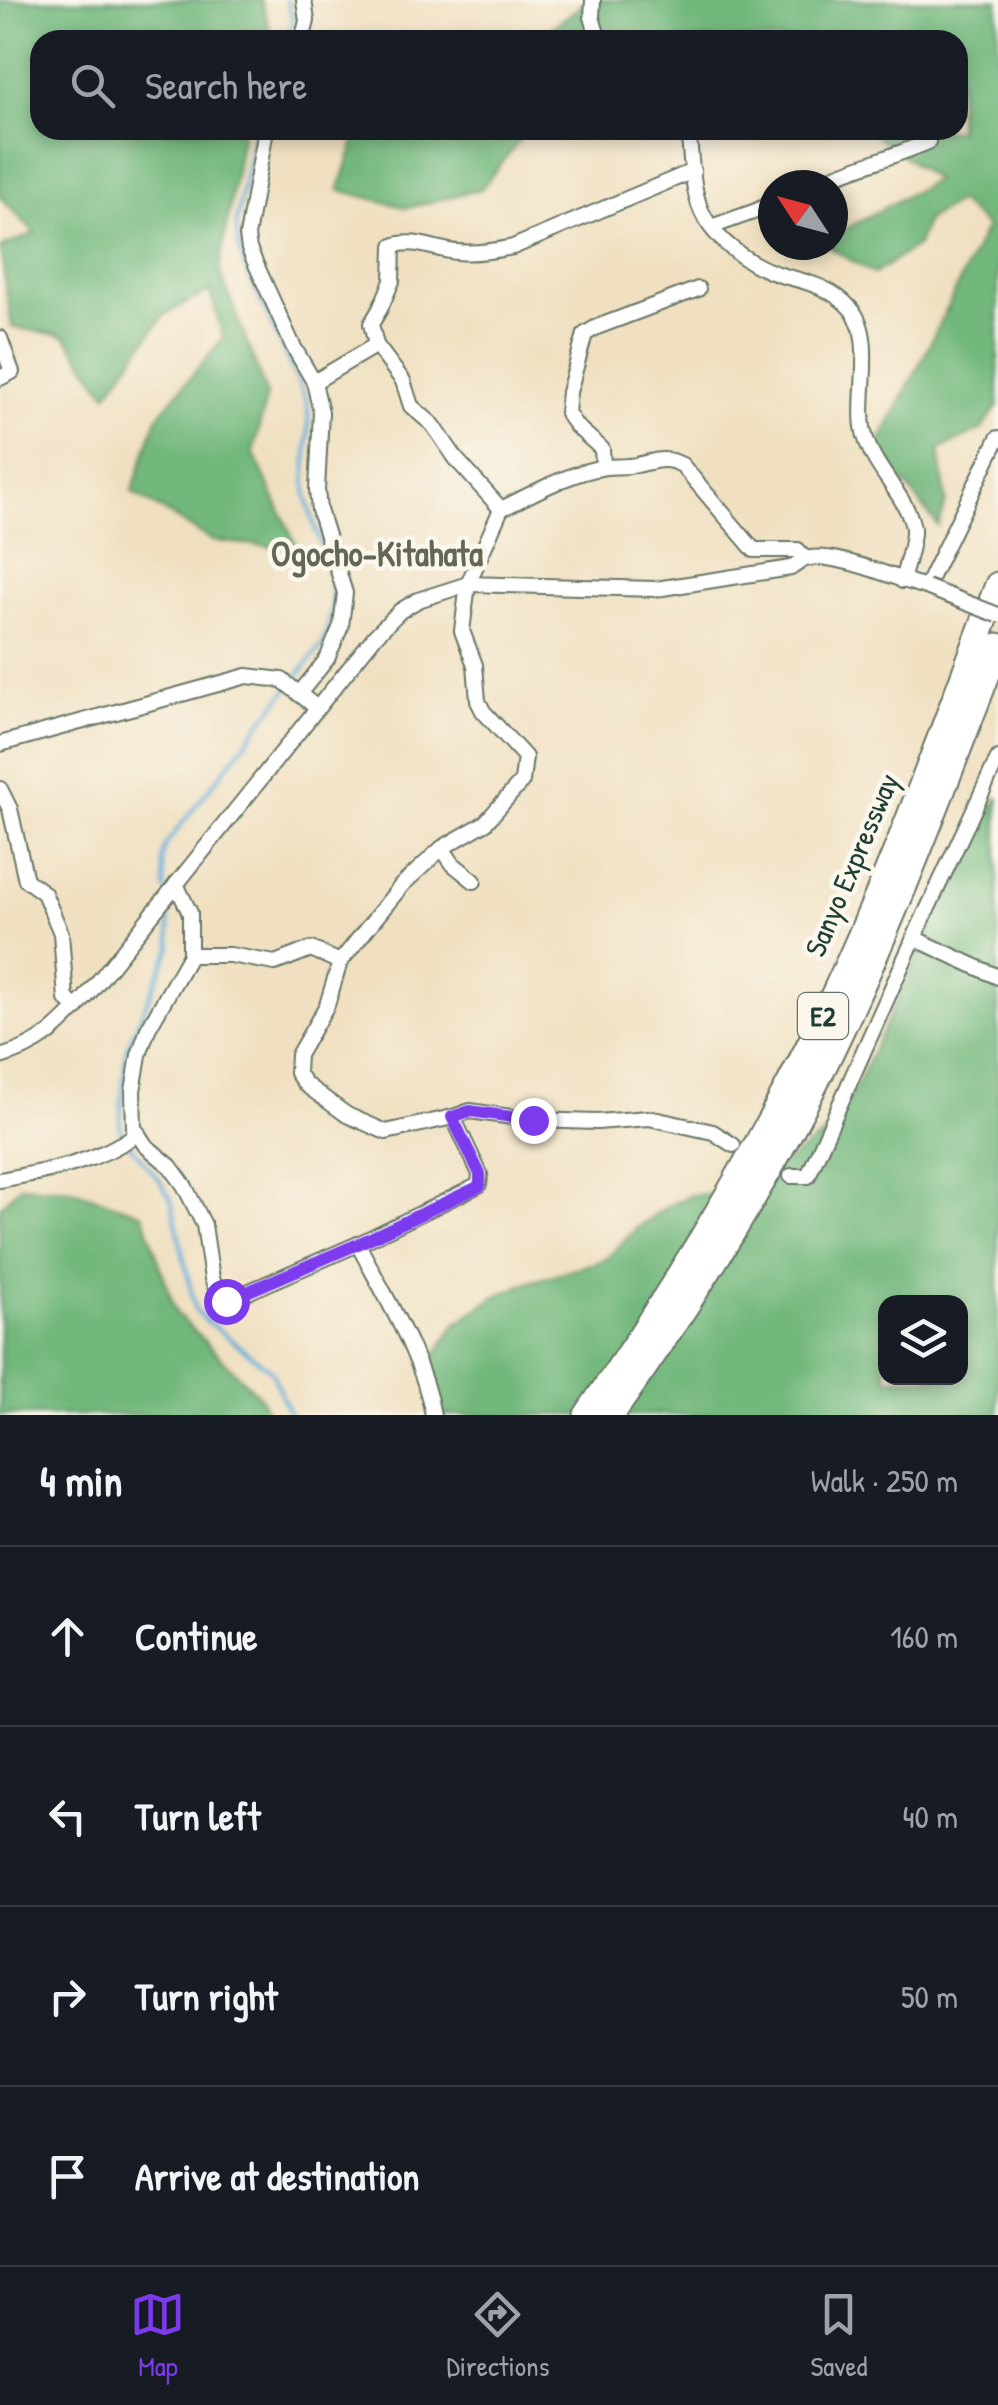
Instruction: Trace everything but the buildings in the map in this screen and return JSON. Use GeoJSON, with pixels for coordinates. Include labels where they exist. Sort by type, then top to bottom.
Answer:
{"type":"FeatureCollection","features":[{"type":"Feature","properties":{"kind":"highway","name":"Sanyo Expressway"},"geometry":{"type":"LineString","coordinates":[[587,1415],[697,1249],[814,1035],[922,786],[998,585]]}},
{"type":"Feature","properties":{"kind":"highway","name":"Sanyo Expressway"},"geometry":{"type":"LineString","coordinates":[[611,1415],[716,1259],[775,1158],[833,1046],[894,910],[998,646]]}},
{"type":"Feature","properties":{"kind":"street"},"geometry":{"type":"LineString","coordinates":[[304,0],[308,20],[305,30]]}},
{"type":"Feature","properties":{"kind":"street"},"geometry":{"type":"LineString","coordinates":[[582,0],[582,8],[592,16]]}},
{"type":"Feature","properties":{"kind":"street"},"geometry":{"type":"LineString","coordinates":[[593,0],[596,30]]}},
{"type":"Feature","properties":{"kind":"street"},"geometry":{"type":"LineString","coordinates":[[264,140],[249,248],[314,382],[321,412],[319,510],[345,592],[341,626],[327,659],[299,694]]}},
{"type":"Feature","properties":{"kind":"street"},"geometry":{"type":"LineString","coordinates":[[689,140],[696,196],[711,227],[764,270],[819,285],[855,312],[864,349],[864,433],[870,453],[904,505],[913,530],[902,581]]}},
{"type":"Feature","properties":{"kind":"street"},"geometry":{"type":"LineString","coordinates":[[847,170],[928,142]]}},
{"type":"Feature","properties":{"kind":"street"},"geometry":{"type":"LineString","coordinates":[[502,509],[457,460],[433,425],[410,406],[404,381],[376,345],[371,324],[392,281],[394,246],[405,242],[482,253],[513,247],[693,171]]}},
{"type":"Feature","properties":{"kind":"street"},"geometry":{"type":"LineString","coordinates":[[676,180],[690,198],[696,196]]}},
{"type":"Feature","properties":{"kind":"street"},"geometry":{"type":"LineString","coordinates":[[711,227],[758,211]]}},
{"type":"Feature","properties":{"kind":"street"},"geometry":{"type":"LineString","coordinates":[[603,467],[602,449],[567,413],[586,334],[698,289]]}},
{"type":"Feature","properties":{"kind":"street"},"geometry":{"type":"LineString","coordinates":[[0,338],[12,372],[0,378]]}},
{"type":"Feature","properties":{"kind":"street"},"geometry":{"type":"LineString","coordinates":[[314,382],[376,345]]}},
{"type":"Feature","properties":{"kind":"street"},"geometry":{"type":"LineString","coordinates":[[926,587],[998,438]]}},
{"type":"Feature","properties":{"kind":"street"},"geometry":{"type":"LineString","coordinates":[[733,1145],[713,1132],[648,1118],[597,1122],[533,1120],[470,1111],[386,1132],[347,1115],[306,1085],[297,1073],[298,1055],[327,1005],[340,962],[402,885],[442,848],[484,822],[522,781],[525,758],[478,701],[475,665],[462,631],[468,584],[502,509],[556,482],[603,467],[670,458],[682,465],[754,550],[798,550],[805,559]]}},
{"type":"Feature","properties":{"kind":"street"},"geometry":{"type":"LineString","coordinates":[[0,1058],[22,1051],[56,1031],[77,1008],[376,634],[418,600],[468,584],[656,589],[791,568],[805,559],[840,559],[998,615]]}},
{"type":"Feature","properties":{"kind":"street"},"geometry":{"type":"LineString","coordinates":[[327,659],[345,672]]}},
{"type":"Feature","properties":{"kind":"street"},"geometry":{"type":"LineString","coordinates":[[0,744],[246,676],[282,680],[317,708]]}},
{"type":"Feature","properties":{"kind":"street"},"geometry":{"type":"LineString","coordinates":[[791,1176],[808,1176],[998,758]]}},
{"type":"Feature","properties":{"kind":"street"},"geometry":{"type":"LineString","coordinates":[[0,789],[10,809],[26,880],[44,892],[61,932],[66,999],[77,1008]]}},
{"type":"Feature","properties":{"kind":"street"},"geometry":{"type":"LineString","coordinates":[[442,848],[453,864],[474,881]]}},
{"type":"Feature","properties":{"kind":"street"},"geometry":{"type":"LineString","coordinates":[[176,884],[190,913],[190,955],[148,1029],[139,1056],[133,1092],[134,1128],[184,1185],[204,1225],[212,1279],[226,1301],[480,1186],[480,1174],[452,1117]]}},
{"type":"Feature","properties":{"kind":"street"},"geometry":{"type":"LineString","coordinates":[[914,938],[998,977]]}},
{"type":"Feature","properties":{"kind":"street"},"geometry":{"type":"LineString","coordinates":[[190,955],[276,963],[311,949],[340,962]]}},
{"type":"Feature","properties":{"kind":"street"},"geometry":{"type":"LineString","coordinates":[[0,1180],[58,1170],[122,1145],[138,1133]]}},
{"type":"Feature","properties":{"kind":"street"},"geometry":{"type":"LineString","coordinates":[[358,1244],[415,1354],[433,1415]]}},
{"type":"Feature","properties":{"kind":"green space"},"geometry":{"type":"Polygon","coordinates":[[[0,0],[261,0],[270,30],[30,30],[30,140],[241,140],[219,270],[267,395],[253,452],[298,549],[213,541],[132,492],[157,418],[223,338],[210,291],[164,315],[107,394],[65,336],[12,327],[0,248],[35,233],[0,197],[0,0]]]}},
{"type":"Feature","properties":{"kind":"green space"},"geometry":{"type":"Polygon","coordinates":[[[589,0],[998,0],[998,405],[982,429],[939,450],[946,502],[938,526],[877,447],[986,227],[958,201],[927,220],[917,245],[874,274],[848,258],[848,228],[935,180],[882,140],[968,140],[968,30],[548,30],[589,0]]]}},
{"type":"Feature","properties":{"kind":"green space"},"geometry":{"type":"Polygon","coordinates":[[[356,140],[520,140],[481,189],[407,208],[339,190],[356,140]]]}},
{"type":"Feature","properties":{"kind":"green space"},"geometry":{"type":"Polygon","coordinates":[[[998,797],[998,1415],[444,1415],[431,1362],[456,1324],[496,1296],[605,1260],[637,1228],[669,1205],[692,1195],[721,1194],[760,1180],[835,1127],[944,900],[998,797]]]}},
{"type":"Feature","properties":{"kind":"green space"},"geometry":{"type":"Polygon","coordinates":[[[20,1186],[70,1189],[143,1214],[176,1313],[260,1397],[268,1415],[0,1415],[0,1207],[20,1186]]]}},
{"type":"Feature","properties":{"kind":"waterway"},"geometry":{"type":"LineString","coordinates":[[287,0],[293,21],[290,30]]}},
{"type":"Feature","properties":{"kind":"waterway"},"geometry":{"type":"LineString","coordinates":[[165,890],[162,858],[166,844],[322,645],[331,612],[329,571],[306,492],[307,402],[239,248],[236,224],[252,140]]}},
{"type":"Feature","properties":{"kind":"waterway"},"geometry":{"type":"LineString","coordinates":[[167,905],[171,947],[126,1050],[122,1135],[171,1199],[195,1309],[271,1370],[290,1415]]}},
{"type":"Feature","properties":{"kind":"district","name":"Ogocho-Kitahata"},"geometry":{"type":"Point","coordinates":[377,554]}},
{"type":"Feature","properties":{"kind":"route"},"geometry":{"type":"LineString","coordinates":[[226,1301],[480,1186],[480,1174],[452,1117],[470,1111],[533,1120]]}}]}
